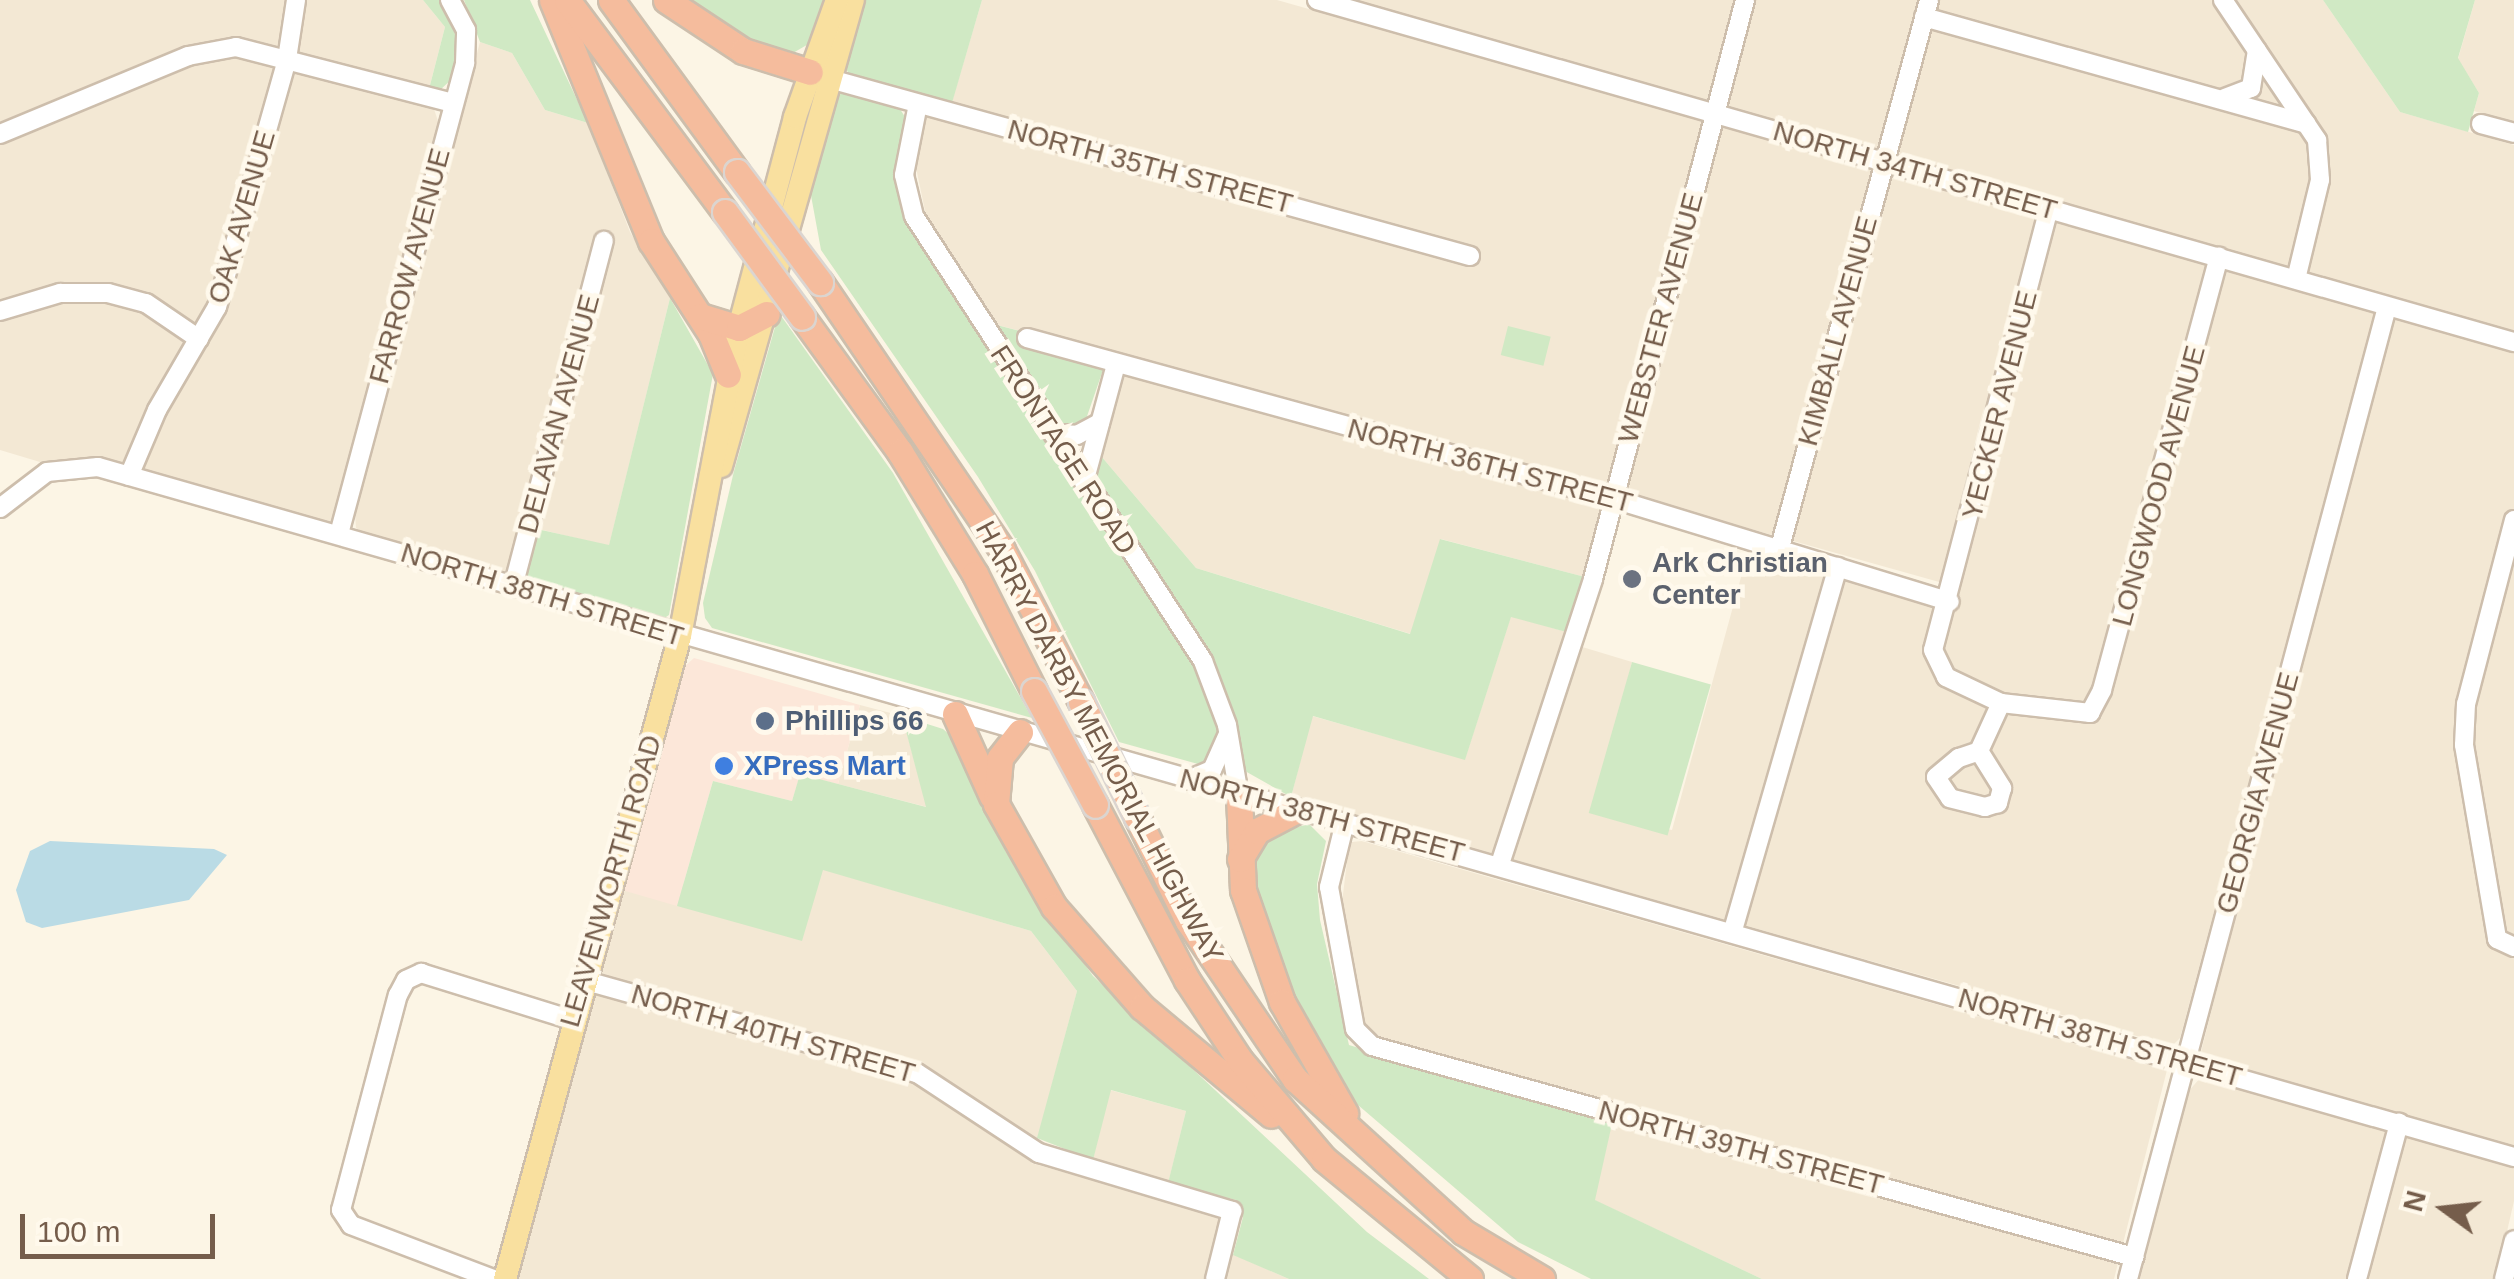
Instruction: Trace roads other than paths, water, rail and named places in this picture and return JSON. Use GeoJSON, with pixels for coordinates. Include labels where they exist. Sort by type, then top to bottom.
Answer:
{"type":"FeatureCollection","features":[{"type":"Feature","properties":{"kind":"highway"},"geometry":{"type":"LineString","coordinates":[[552,0],[652,241],[700,316],[728,375]]}},
{"type":"Feature","properties":{"kind":"highway","name":"HARRY DARBY MEMORIAL HIGHWAY"},"geometry":{"type":"LineString","coordinates":[[567,0],[909,468],[975,574],[1187,980],[1239,1059],[1324,1159],[1470,1279]]}},
{"type":"Feature","properties":{"kind":"highway","name":"HARRY DARBY MEMORIAL HIGHWAY"},"geometry":{"type":"LineString","coordinates":[[611,0],[820,282],[1002,550],[1137,817],[1232,993],[1295,1079],[1372,1155],[1463,1232],[1542,1279]]}},
{"type":"Feature","properties":{"kind":"highway"},"geometry":{"type":"LineString","coordinates":[[666,0],[743,50],[820,76]]}},
{"type":"Feature","properties":{"kind":"highway"},"geometry":{"type":"LineString","coordinates":[[700,316],[739,328],[767,314]]}},
{"type":"Feature","properties":{"kind":"highway"},"geometry":{"type":"LineString","coordinates":[[955,714],[996,804],[1054,907],[1097,960],[1142,1008],[1324,1159]]}},
{"type":"Feature","properties":{"kind":"highway"},"geometry":{"type":"LineString","coordinates":[[996,804],[1000,758],[1020,732]]}},
{"type":"Feature","properties":{"kind":"highway"},"geometry":{"type":"LineString","coordinates":[[1239,795],[1244,890],[1282,1002],[1372,1155]]}},
{"type":"Feature","properties":{"kind":"highway"},"geometry":{"type":"LineString","coordinates":[[1240,859],[1256,831],[1295,811]]}},
{"type":"Feature","properties":{"kind":"main road","name":"LEAVENWORTH ROAD"},"geometry":{"type":"LineString","coordinates":[[713,482],[734,436],[767,314],[837,0]]}},
{"type":"Feature","properties":{"kind":"main road","name":"LEAVENWORTH ROAD"},"geometry":{"type":"LineString","coordinates":[[505,1279],[572,1020],[680,636],[713,482],[728,375],[739,328],[820,76],[853,0]]}},
{"type":"Feature","properties":{"kind":"street","name":"OAK AVENUE"},"geometry":{"type":"LineString","coordinates":[[129,476],[226,280],[287,58],[296,0]]}},
{"type":"Feature","properties":{"kind":"street","name":"FARROW AVENUE"},"geometry":{"type":"LineString","coordinates":[[340,534],[468,46],[450,0]]}},
{"type":"Feature","properties":{"kind":"street","name":"NORTH 34TH STREET"},"geometry":{"type":"LineString","coordinates":[[1317,0],[2514,342]]}},
{"type":"Feature","properties":{"kind":"street","name":"WEBSTER AVENUE"},"geometry":{"type":"LineString","coordinates":[[1500,864],[1614,500],[1744,0]]}},
{"type":"Feature","properties":{"kind":"street"},"geometry":{"type":"LineString","coordinates":[[2223,0],[2306,124],[2322,158],[2296,278]]}},
{"type":"Feature","properties":{"kind":"street"},"geometry":{"type":"LineString","coordinates":[[1927,9],[2306,124]]}},
{"type":"Feature","properties":{"kind":"street","name":"KIMBALL AVENUE"},"geometry":{"type":"LineString","coordinates":[[1780,547],[1927,9]]}},
{"type":"Feature","properties":{"kind":"street"},"geometry":{"type":"LineString","coordinates":[[0,134],[188,56],[236,48],[454,103]]}},
{"type":"Feature","properties":{"kind":"street"},"geometry":{"type":"LineString","coordinates":[[2220,98],[2251,88],[2257,50]]}},
{"type":"Feature","properties":{"kind":"street","name":"NORTH 35TH STREET"},"geometry":{"type":"LineString","coordinates":[[820,76],[1470,256]]}},
{"type":"Feature","properties":{"kind":"street","name":"FRONTAGE ROAD"},"geometry":{"type":"LineString","coordinates":[[918,104],[904,175],[914,216],[1202,661],[1227,726],[1239,795]]}},
{"type":"Feature","properties":{"kind":"street"},"geometry":{"type":"LineString","coordinates":[[2482,124],[2514,133]]}},
{"type":"Feature","properties":{"kind":"street","name":"YECKER AVENUE"},"geometry":{"type":"LineString","coordinates":[[2002,703],[1946,677],[1936,664],[1933,650],[1950,602],[2049,208]]}},
{"type":"Feature","properties":{"kind":"street","name":"DELAVAN AVENUE"},"geometry":{"type":"LineString","coordinates":[[513,587],[604,241]]}},
{"type":"Feature","properties":{"kind":"street","name":"LONGWOOD AVENUE"},"geometry":{"type":"LineString","coordinates":[[2002,703],[2090,713],[2111,672],[2219,257]]}},
{"type":"Feature","properties":{"kind":"street"},"geometry":{"type":"LineString","coordinates":[[0,310],[60,293],[108,293],[146,303],[199,339]]}},
{"type":"Feature","properties":{"kind":"street","name":"GEORGIA AVENUE"},"geometry":{"type":"LineString","coordinates":[[2128,1279],[2386,307]]}},
{"type":"Feature","properties":{"kind":"street","name":"NORTH 36TH STREET"},"geometry":{"type":"LineString","coordinates":[[1027,338],[1780,547],[1950,602]]}},
{"type":"Feature","properties":{"kind":"street"},"geometry":{"type":"LineString","coordinates":[[1084,483],[1116,364]]}},
{"type":"Feature","properties":{"kind":"street"},"geometry":{"type":"LineString","coordinates":[[1052,434],[1077,435],[1100,423]]}},
{"type":"Feature","properties":{"kind":"street","name":"NORTH 38TH STREET"},"geometry":{"type":"LineString","coordinates":[[0,508],[47,472],[98,466],[1344,826],[1500,864],[2514,1157]]}},
{"type":"Feature","properties":{"kind":"street"},"geometry":{"type":"LineString","coordinates":[[2514,520],[2466,704],[2464,745],[2497,939],[2514,947]]}},
{"type":"Feature","properties":{"kind":"street"},"geometry":{"type":"LineString","coordinates":[[1733,930],[1838,568]]}},
{"type":"Feature","properties":{"kind":"street"},"geometry":{"type":"LineString","coordinates":[[1979,751],[2002,703]]}},
{"type":"Feature","properties":{"kind":"street"},"geometry":{"type":"LineString","coordinates":[[1188,780],[1220,759],[1227,726]]}},
{"type":"Feature","properties":{"kind":"street","name":"NORTH 39TH STREET"},"geometry":{"type":"LineString","coordinates":[[1344,826],[1329,887],[1354,1029],[1372,1046],[2134,1257]]}},
{"type":"Feature","properties":{"kind":"street"},"geometry":{"type":"LineString","coordinates":[[493,1279],[351,1224],[344,1216],[342,1200],[398,995],[409,977],[430,974],[572,1020]]}},
{"type":"Feature","properties":{"kind":"street","name":"NORTH 40TH STREET"},"geometry":{"type":"LineString","coordinates":[[583,980],[917,1072],[1039,1153],[1232,1211],[1214,1279]]}},
{"type":"Feature","properties":{"kind":"street"},"geometry":{"type":"LineString","coordinates":[[2357,1279],[2399,1123]]}},
{"type":"Feature","properties":{"kind":"street"},"geometry":{"type":"LineString","coordinates":[[2504,1279],[2514,1240]]}},
{"type":"Feature","properties":{"kind":"water"},"geometry":{"type":"Polygon","coordinates":[[[50,841],[214,849],[227,855],[189,900],[42,928],[26,922],[16,890],[30,851],[50,841]]]}},
{"type":"Feature","properties":{"kind":"place","name":"Ark Christian Center"},"geometry":{"type":"Point","coordinates":[1632,579]}},
{"type":"Feature","properties":{"kind":"place","name":"Phillips 66"},"geometry":{"type":"Point","coordinates":[765,721]}},
{"type":"Feature","properties":{"kind":"place","name":"XPress Mart"},"geometry":{"type":"Point","coordinates":[724,766]}}]}
